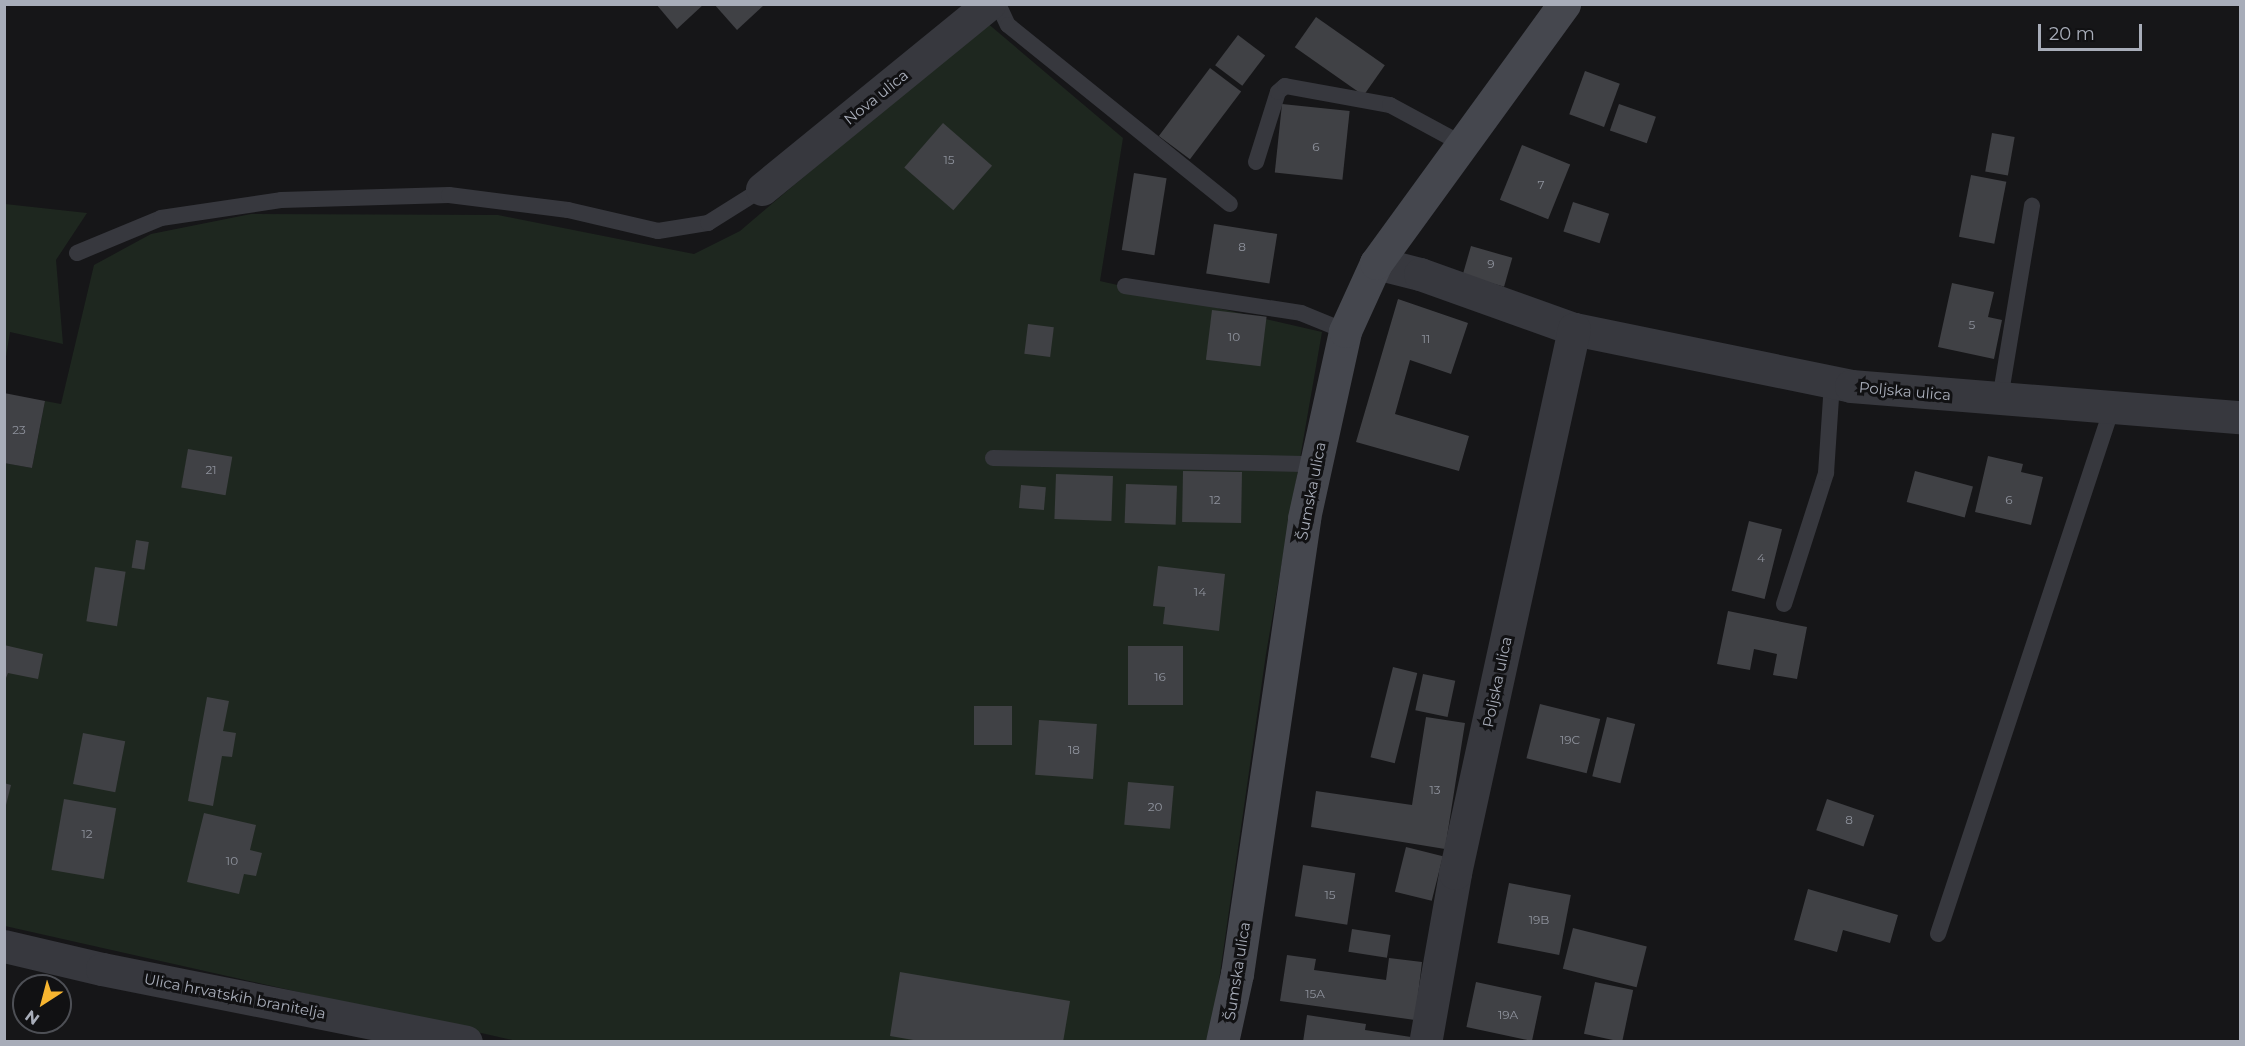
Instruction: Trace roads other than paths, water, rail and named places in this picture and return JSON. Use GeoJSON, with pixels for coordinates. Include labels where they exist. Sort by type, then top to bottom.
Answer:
{"type":"FeatureCollection","features":[{"type":"Feature","properties":{"kind":"street","name":"Nova ulica"},"geometry":{"type":"LineString","coordinates":[[762,189],[989,4]]}},
{"type":"Feature","properties":{"kind":"street","name":"Šumska ulica"},"geometry":{"type":"LineString","coordinates":[[1222,1041],[1237,974],[1315,464],[1345,331],[1376,263],[1564,4]]}},
{"type":"Feature","properties":{"kind":"street","name":"Poljska ulica"},"geometry":{"type":"LineString","coordinates":[[1376,263],[1420,274],[1574,328],[1832,382],[2000,399],[2241,417]]}},
{"type":"Feature","properties":{"kind":"street","name":"Poljska ulica"},"geometry":{"type":"LineString","coordinates":[[1426,1038],[1455,873],[1574,328]]}},
{"type":"Feature","properties":{"kind":"street","name":"Ulica hrvatskih branitelja"},"geometry":{"type":"LineString","coordinates":[[4,946],[102,969],[466,1041]]}},
{"type":"Feature","properties":{"kind":"lane"},"geometry":{"type":"LineString","coordinates":[[998,4],[1008,25],[1230,204]]}},
{"type":"Feature","properties":{"kind":"lane"},"geometry":{"type":"LineString","coordinates":[[1256,162],[1278,92],[1285,86],[1390,105],[1462,144]]}},
{"type":"Feature","properties":{"kind":"lane"},"geometry":{"type":"LineString","coordinates":[[77,253],[161,218],[281,200],[449,195],[568,210],[658,231],[708,223],[762,189]]}},
{"type":"Feature","properties":{"kind":"lane"},"geometry":{"type":"LineString","coordinates":[[2000,399],[2032,206]]}},
{"type":"Feature","properties":{"kind":"lane"},"geometry":{"type":"LineString","coordinates":[[1125,286],[1301,313],[1345,331]]}},
{"type":"Feature","properties":{"kind":"lane"},"geometry":{"type":"LineString","coordinates":[[1784,604],[1826,473],[1832,382]]}},
{"type":"Feature","properties":{"kind":"lane"},"geometry":{"type":"LineString","coordinates":[[1938,934],[2112,408]]}},
{"type":"Feature","properties":{"kind":"lane"},"geometry":{"type":"LineString","coordinates":[[993,458],[1315,464]]}}]}
